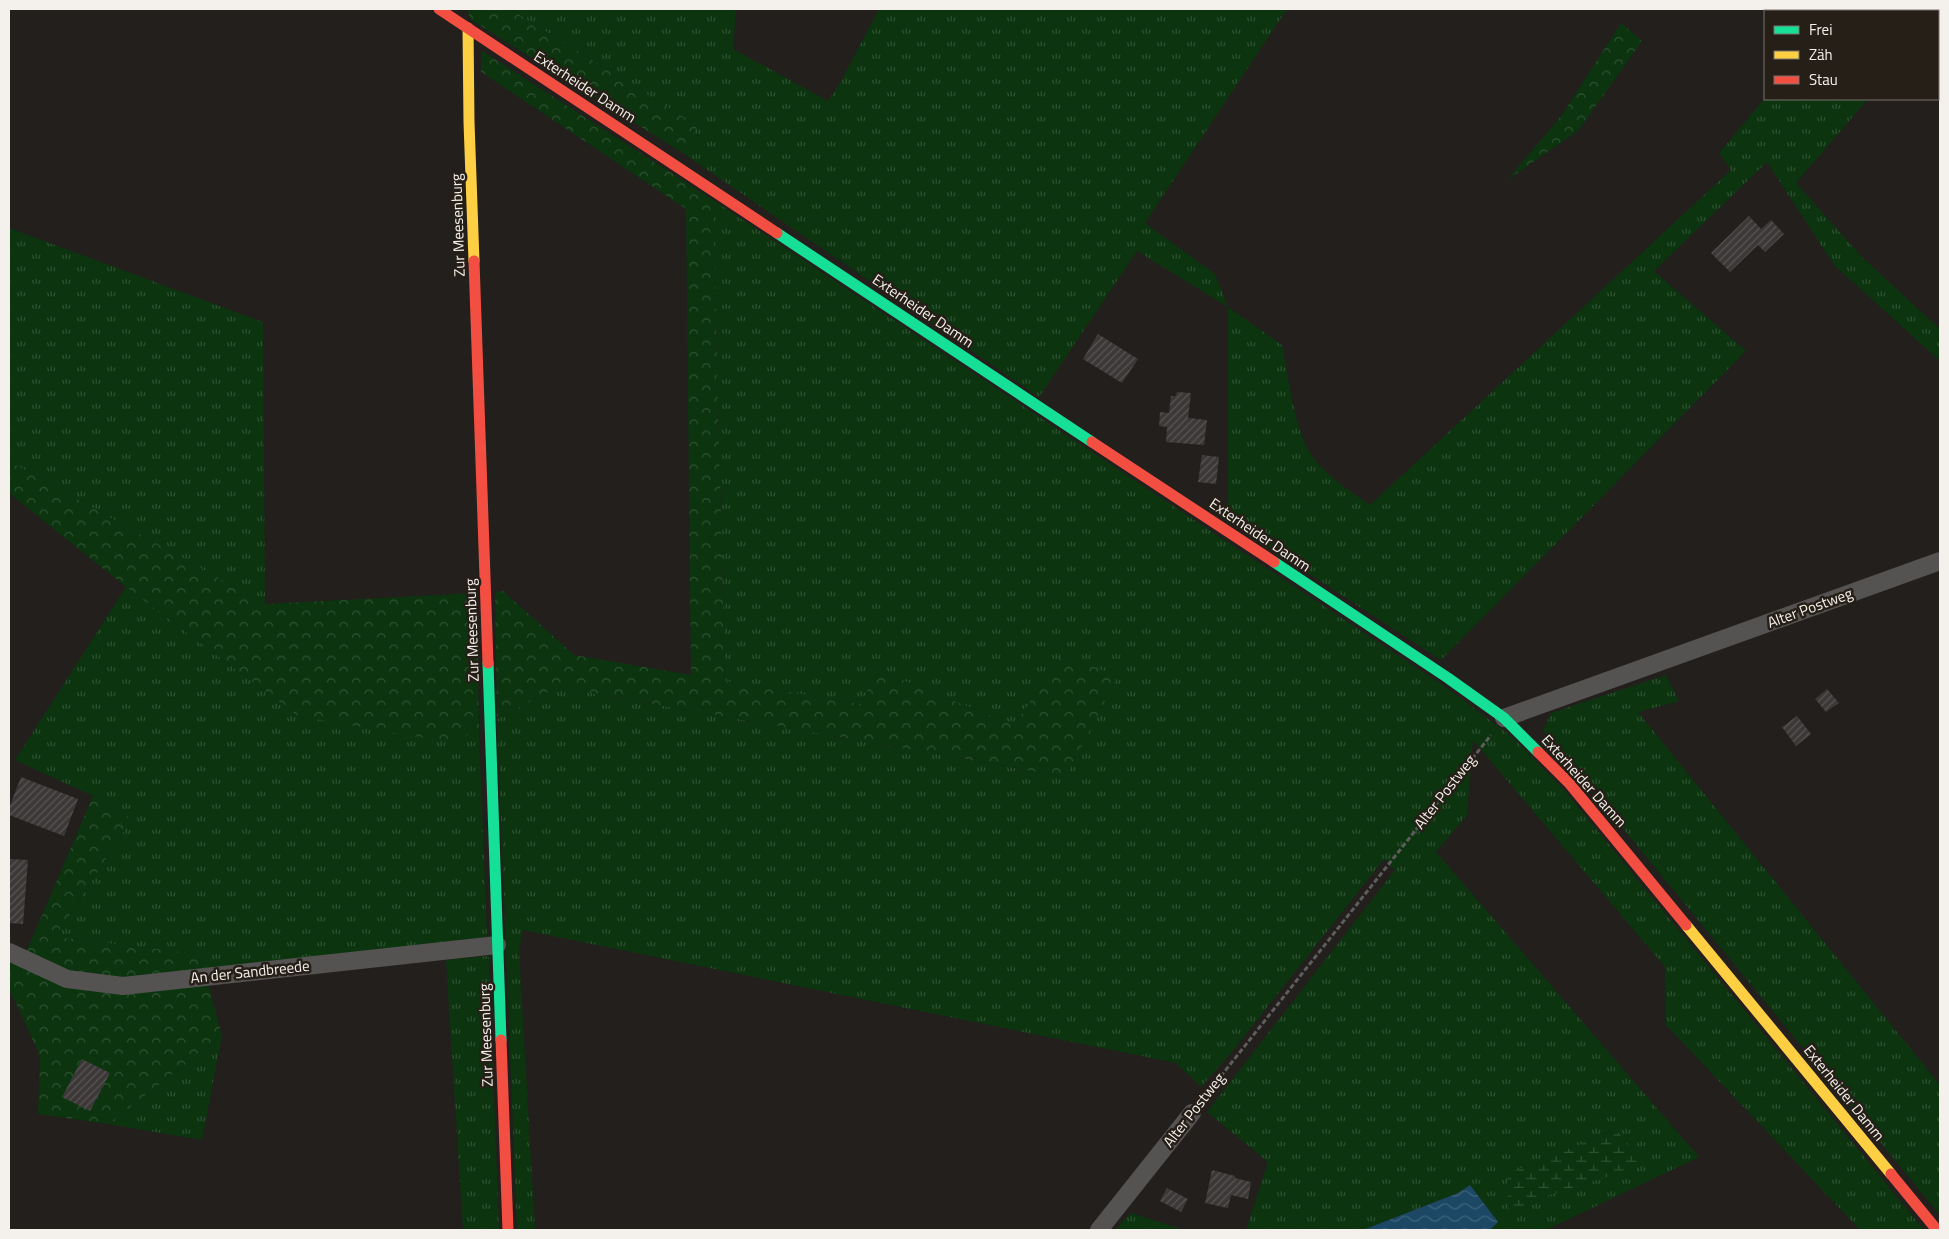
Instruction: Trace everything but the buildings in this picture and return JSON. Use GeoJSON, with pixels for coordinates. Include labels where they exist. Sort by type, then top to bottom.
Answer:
{"type":"FeatureCollection","features":[{"type":"Feature","properties":{"kind":"street","name":"Exterheider Damm"},"geometry":{"type":"LineString","coordinates":[[442,10],[1448,678],[1504,718],[1569,783],[1937,1230]]}},
{"type":"Feature","properties":{"kind":"street","name":"Zur Meesenburg"},"geometry":{"type":"LineString","coordinates":[[468,28],[469,122],[508,1230]]}},
{"type":"Feature","properties":{"kind":"street","name":"Alter Postweg"},"geometry":{"type":"LineString","coordinates":[[1504,718],[1940,561]]}},
{"type":"Feature","properties":{"kind":"street","name":"An der Sandbreede"},"geometry":{"type":"LineString","coordinates":[[9,952],[67,979],[123,986],[497,945]]}},
{"type":"Feature","properties":{"kind":"street","name":"Alter Postweg"},"geometry":{"type":"LineString","coordinates":[[1099,1230],[1192,1113]]}},
{"type":"Feature","properties":{"kind":"path","name":"Alter Postweg"},"geometry":{"type":"LineString","coordinates":[[1192,1113],[1504,718]]}},
{"type":"Feature","properties":{"kind":"green space"},"geometry":{"type":"Polygon","coordinates":[[[467,9],[510,9],[698,126],[681,152],[470,19],[467,9]]]}},
{"type":"Feature","properties":{"kind":"green space"},"geometry":{"type":"Polygon","coordinates":[[[510,9],[736,9],[733,49],[828,101],[841,81],[879,9],[1287,9],[1145,223],[1215,274],[1228,307],[1137,251],[1039,397],[681,152],[698,126],[510,9]]]}},
{"type":"Feature","properties":{"kind":"green space"},"geometry":{"type":"Polygon","coordinates":[[[1940,9],[1940,15],[1939,16],[1939,10],[1840,10],[1940,9]]]}},
{"type":"Feature","properties":{"kind":"green space"},"geometry":{"type":"Polygon","coordinates":[[[1621,23],[1642,41],[1578,131],[1507,180],[1562,115],[1621,23]]]}},
{"type":"Feature","properties":{"kind":"green space"},"geometry":{"type":"Polygon","coordinates":[[[481,50],[713,200],[725,681],[861,704],[877,670],[1014,725],[1062,655],[1118,676],[1066,777],[557,687],[497,719],[495,592],[503,591],[574,655],[691,675],[686,209],[481,72],[481,50]]]}},
{"type":"Feature","properties":{"kind":"green space"},"geometry":{"type":"Polygon","coordinates":[[[1764,99],[1867,100],[1796,183],[1862,257],[1940,329],[1940,361],[1834,265],[1767,162],[1654,271],[1746,351],[1441,660],[1228,521],[1228,307],[1282,345],[1297,422],[1309,450],[1328,474],[1370,505],[1731,170],[1719,153],[1764,99]]]}},
{"type":"Feature","properties":{"kind":"green space"},"geometry":{"type":"Polygon","coordinates":[[[713,200],[1447,688],[1512,737],[1565,791],[1924,1230],[1860,1230],[1666,1025],[1665,967],[1473,740],[1467,815],[1436,852],[1699,1157],[1546,1230],[1490,1230],[1498,1222],[1470,1185],[1458,1193],[1363,1230],[1246,1230],[1268,1162],[1207,1112],[1395,870],[1384,859],[1231,1053],[1201,1087],[1176,1063],[523,930],[519,950],[535,1230],[517,1230],[497,719],[557,687],[1065,777],[1062,656],[1014,725],[877,670],[861,704],[725,681],[713,200]],[[1617,1132],[1608,1133],[1508,1174],[1526,1207],[1543,1197],[1617,1132]]]}},
{"type":"Feature","properties":{"kind":"green space"},"geometry":{"type":"Polygon","coordinates":[[[9,228],[263,322],[265,604],[9,461],[9,228]]]}},
{"type":"Feature","properties":{"kind":"green space"},"geometry":{"type":"Polygon","coordinates":[[[9,461],[265,604],[477,593],[479,729],[452,743],[298,716],[126,587],[9,493],[9,461]]]}},
{"type":"Feature","properties":{"kind":"green space"},"geometry":{"type":"Polygon","coordinates":[[[126,587],[298,716],[479,729],[487,937],[205,971],[200,954],[55,937],[132,819],[93,796],[15,760],[126,587]]]}},
{"type":"Feature","properties":{"kind":"green space"},"geometry":{"type":"Polygon","coordinates":[[[1666,675],[1679,701],[1638,712],[1940,1085],[1940,1215],[1543,731],[1551,713],[1666,675]]]}},
{"type":"Feature","properties":{"kind":"green space"},"geometry":{"type":"Polygon","coordinates":[[[93,796],[132,819],[55,937],[200,954],[222,1036],[108,1124],[38,1114],[40,1056],[9,988],[9,944],[27,950],[93,796]]]}},
{"type":"Feature","properties":{"kind":"green space"},"geometry":{"type":"Polygon","coordinates":[[[489,956],[499,1230],[463,1230],[446,960],[489,956]]]}},
{"type":"Feature","properties":{"kind":"green space"},"geometry":{"type":"Polygon","coordinates":[[[222,1036],[202,1140],[108,1124],[222,1036]]]}},
{"type":"Feature","properties":{"kind":"green space"},"geometry":{"type":"Polygon","coordinates":[[[1618,1132],[1645,1165],[1543,1197],[1526,1207],[1509,1210],[1507,1174],[1608,1133],[1618,1132]]]}},
{"type":"Feature","properties":{"kind":"green space"},"geometry":{"type":"Polygon","coordinates":[[[1131,1213],[1184,1230],[1115,1230],[1131,1213]]]}},
{"type":"Feature","properties":{"kind":"water"},"geometry":{"type":"Polygon","coordinates":[[[1470,1185],[1498,1222],[1490,1230],[1363,1230],[1458,1193],[1470,1185]]]}},
{"type":"Feature","properties":{"kind":"traffic: fast"},"geometry":{"type":"LineString","coordinates":[[777,233],[1092,442]]}},
{"type":"Feature","properties":{"kind":"traffic: fast"},"geometry":{"type":"LineString","coordinates":[[1274,562],[1448,678],[1504,718],[1538,752]]}},
{"type":"Feature","properties":{"kind":"traffic: fast"},"geometry":{"type":"LineString","coordinates":[[488,663],[501,1040]]}},
{"type":"Feature","properties":{"kind":"traffic: slow"},"geometry":{"type":"LineString","coordinates":[[468,28],[474,261]]}},
{"type":"Feature","properties":{"kind":"traffic: slow"},"geometry":{"type":"LineString","coordinates":[[1686,925],[1891,1174]]}},
{"type":"Feature","properties":{"kind":"traffic: jam"},"geometry":{"type":"LineString","coordinates":[[439,9],[777,233]]}},
{"type":"Feature","properties":{"kind":"traffic: jam"},"geometry":{"type":"LineString","coordinates":[[474,261],[488,663]]}},
{"type":"Feature","properties":{"kind":"traffic: jam"},"geometry":{"type":"LineString","coordinates":[[1092,442],[1274,562]]}},
{"type":"Feature","properties":{"kind":"traffic: jam"},"geometry":{"type":"LineString","coordinates":[[1538,752],[1569,783],[1686,925]]}},
{"type":"Feature","properties":{"kind":"traffic: jam"},"geometry":{"type":"LineString","coordinates":[[501,1040],[508,1230]]}},
{"type":"Feature","properties":{"kind":"traffic: jam"},"geometry":{"type":"LineString","coordinates":[[1891,1174],[1937,1230]]}}]}
